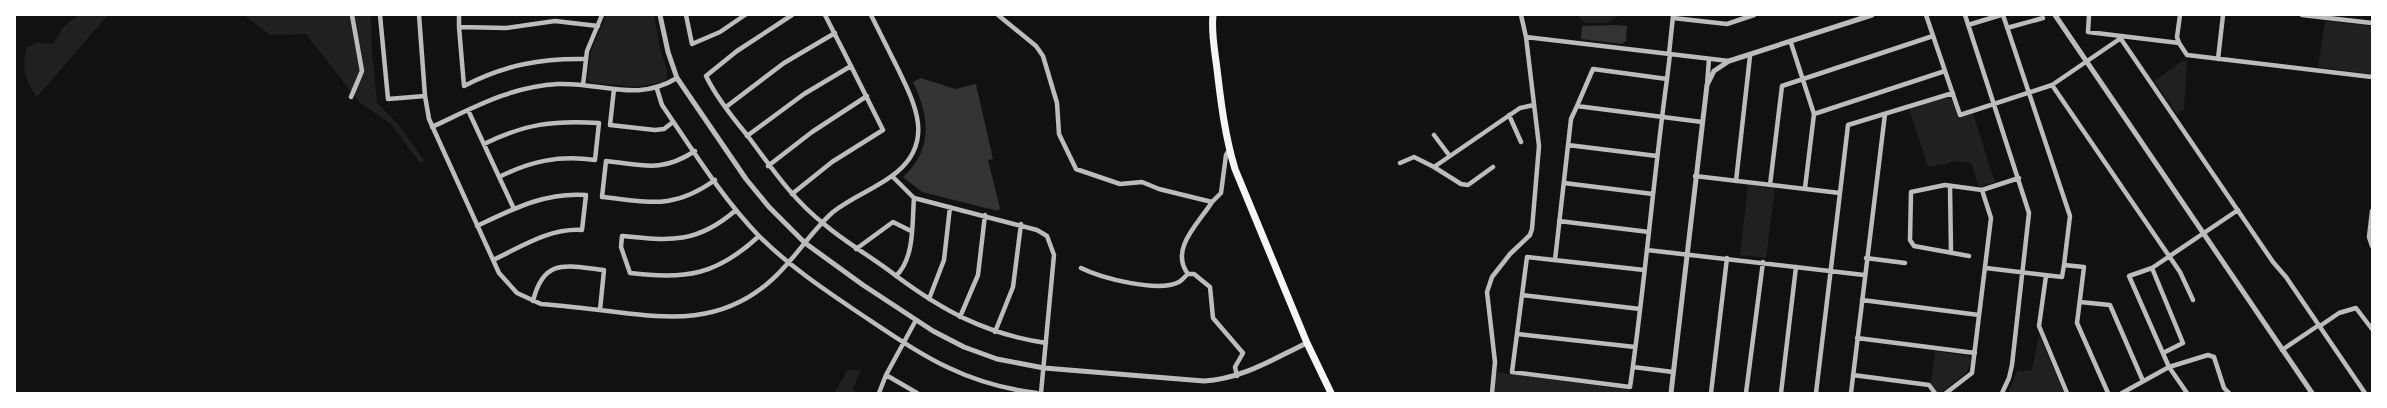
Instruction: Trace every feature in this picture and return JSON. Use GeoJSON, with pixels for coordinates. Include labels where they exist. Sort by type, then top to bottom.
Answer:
{"type":"FeatureCollection","features":[{"type":"Feature","properties":{"kind":"highway"},"geometry":{"type":"LineString","coordinates":[[1213,15],[1214,46],[1229,150],[1241,186],[1307,343],[1331,393]]}},
{"type":"Feature","properties":{"kind":"street"},"geometry":{"type":"LineString","coordinates":[[350,97],[362,72],[352,15]]}},
{"type":"Feature","properties":{"kind":"street"},"geometry":{"type":"LineString","coordinates":[[380,15],[388,99],[425,96]]}},
{"type":"Feature","properties":{"kind":"street"},"geometry":{"type":"LineString","coordinates":[[419,15],[425,96],[432,127],[504,280],[512,289],[533,301],[676,318],[709,313],[732,306],[756,292],[771,280],[822,223],[842,205],[892,176],[905,164],[912,154],[919,122],[914,102],[871,15]]}},
{"type":"Feature","properties":{"kind":"street"},"geometry":{"type":"LineString","coordinates":[[459,15],[464,86],[501,69],[520,64],[556,58],[586,59]]}},
{"type":"Feature","properties":{"kind":"street"},"geometry":{"type":"LineString","coordinates":[[583,85],[586,59],[602,15]]}},
{"type":"Feature","properties":{"kind":"street"},"geometry":{"type":"LineString","coordinates":[[660,15],[668,52],[677,78],[752,187],[805,243],[916,320],[947,339],[979,353],[1015,364],[1204,381],[1237,376],[1307,343]]}},
{"type":"Feature","properties":{"kind":"street"},"geometry":{"type":"LineString","coordinates":[[686,15],[692,44],[720,32],[745,15]]}},
{"type":"Feature","properties":{"kind":"street"},"geometry":{"type":"LineString","coordinates":[[792,15],[737,51],[706,76],[768,166],[792,194],[822,223],[856,249],[929,298],[960,317],[995,332],[1046,343]]}},
{"type":"Feature","properties":{"kind":"street"},"geometry":{"type":"LineString","coordinates":[[792,194],[832,162],[883,130],[825,15]]}},
{"type":"Feature","properties":{"kind":"street"},"geometry":{"type":"LineString","coordinates":[[998,15],[1036,46],[1043,56],[1057,103],[1059,134],[1076,169],[1120,184],[1142,182],[1159,189],[1212,202]]}},
{"type":"Feature","properties":{"kind":"street"},"geometry":{"type":"LineString","coordinates":[[1492,393],[1495,362],[1487,292],[1492,277],[1510,254],[1530,235],[1539,146],[1526,37],[1521,15]]}},
{"type":"Feature","properties":{"kind":"street"},"geometry":{"type":"LineString","coordinates":[[1707,22],[1708,15]]}},
{"type":"Feature","properties":{"kind":"street"},"geometry":{"type":"LineString","coordinates":[[1631,393],[1634,347],[1640,310],[1673,16],[1727,24],[1754,15]]}},
{"type":"Feature","properties":{"kind":"street"},"geometry":{"type":"LineString","coordinates":[[1526,37],[1729,61],[1791,43],[1859,17],[1872,15]]}},
{"type":"Feature","properties":{"kind":"street"},"geometry":{"type":"LineString","coordinates":[[1926,15],[1960,114],[2052,85],[2121,38]]}},
{"type":"Feature","properties":{"kind":"street"},"geometry":{"type":"LineString","coordinates":[[1965,15],[2028,206],[2029,221],[2024,273],[2012,365],[2009,378],[2002,393]]}},
{"type":"Feature","properties":{"kind":"street"},"geometry":{"type":"LineString","coordinates":[[1968,25],[2002,15],[2070,216],[2062,277],[1986,268]]}},
{"type":"Feature","properties":{"kind":"street"},"geometry":{"type":"LineString","coordinates":[[2056,15],[2312,393]]}},
{"type":"Feature","properties":{"kind":"street"},"geometry":{"type":"LineString","coordinates":[[2089,15],[2088,32],[2121,38],[2179,43]]}},
{"type":"Feature","properties":{"kind":"street"},"geometry":{"type":"LineString","coordinates":[[2180,15],[2177,37],[2187,55],[2372,77]]}},
{"type":"Feature","properties":{"kind":"street"},"geometry":{"type":"LineString","coordinates":[[2218,59],[2223,15]]}},
{"type":"Feature","properties":{"kind":"street"},"geometry":{"type":"LineString","coordinates":[[2302,15],[2372,23]]}},
{"type":"Feature","properties":{"kind":"street"},"geometry":{"type":"LineString","coordinates":[[2007,28],[2044,18]]}},
{"type":"Feature","properties":{"kind":"street"},"geometry":{"type":"LineString","coordinates":[[459,27],[506,28],[554,21],[598,26]]}},
{"type":"Feature","properties":{"kind":"street"},"geometry":{"type":"LineString","coordinates":[[726,107],[778,67],[835,33]]}},
{"type":"Feature","properties":{"kind":"street"},"geometry":{"type":"LineString","coordinates":[[1770,185],[1782,86],[1933,36]]}},
{"type":"Feature","properties":{"kind":"street"},"geometry":{"type":"LineString","coordinates":[[2121,38],[2365,393]]}},
{"type":"Feature","properties":{"kind":"street"},"geometry":{"type":"LineString","coordinates":[[1791,43],[1814,114],[1805,188]]}},
{"type":"Feature","properties":{"kind":"street"},"geometry":{"type":"LineString","coordinates":[[1736,181],[1750,56]]}},
{"type":"Feature","properties":{"kind":"street"},"geometry":{"type":"LineString","coordinates":[[1671,393],[1709,59]]}},
{"type":"Feature","properties":{"kind":"street"},"geometry":{"type":"LineString","coordinates":[[1707,85],[1714,71],[1729,61]]}},
{"type":"Feature","properties":{"kind":"street"},"geometry":{"type":"LineString","coordinates":[[747,136],[804,94],[852,66]]}},
{"type":"Feature","properties":{"kind":"street"},"geometry":{"type":"LineString","coordinates":[[1555,260],[1571,119],[1593,69],[1667,79]]}},
{"type":"Feature","properties":{"kind":"street"},"geometry":{"type":"LineString","coordinates":[[1814,114],[1945,71]]}},
{"type":"Feature","properties":{"kind":"street"},"geometry":{"type":"LineString","coordinates":[[432,127],[468,110],[519,90],[559,84],[636,91],[657,89],[677,78]]}},
{"type":"Feature","properties":{"kind":"street"},"geometry":{"type":"LineString","coordinates":[[2052,85],[2180,272],[2193,300]]}},
{"type":"Feature","properties":{"kind":"street"},"geometry":{"type":"LineString","coordinates":[[614,89],[610,125],[656,130],[664,129],[674,122]]}},
{"type":"Feature","properties":{"kind":"street"},"geometry":{"type":"LineString","coordinates":[[657,89],[662,105],[736,210],[759,236],[818,286],[904,343],[957,373],[1005,391],[1037,393]]}},
{"type":"Feature","properties":{"kind":"street"},"geometry":{"type":"LineString","coordinates":[[1816,393],[1848,126],[1953,93]]}},
{"type":"Feature","properties":{"kind":"street"},"geometry":{"type":"LineString","coordinates":[[768,166],[812,132],[867,96]]}},
{"type":"Feature","properties":{"kind":"street"},"geometry":{"type":"LineString","coordinates":[[1434,167],[1509,115],[1524,106],[1534,105]]}},
{"type":"Feature","properties":{"kind":"street"},"geometry":{"type":"LineString","coordinates":[[1577,106],[1702,122]]}},
{"type":"Feature","properties":{"kind":"street"},"geometry":{"type":"LineString","coordinates":[[468,110],[514,209]]}},
{"type":"Feature","properties":{"kind":"street"},"geometry":{"type":"LineString","coordinates":[[1851,393],[1884,114]]}},
{"type":"Feature","properties":{"kind":"street"},"geometry":{"type":"LineString","coordinates":[[1509,115],[1521,142]]}},
{"type":"Feature","properties":{"kind":"street"},"geometry":{"type":"LineString","coordinates":[[484,144],[531,125],[563,121],[599,123],[595,160],[572,157],[546,159],[522,166],[499,177]]}},
{"type":"Feature","properties":{"kind":"street"},"geometry":{"type":"LineString","coordinates":[[1434,134],[1449,156]]}},
{"type":"Feature","properties":{"kind":"street"},"geometry":{"type":"LineString","coordinates":[[1568,145],[1657,156]]}},
{"type":"Feature","properties":{"kind":"street"},"geometry":{"type":"LineString","coordinates":[[1188,274],[1182,264],[1184,243],[1212,202],[1221,194],[1226,155],[1229,150]]}},
{"type":"Feature","properties":{"kind":"street"},"geometry":{"type":"LineString","coordinates":[[695,151],[677,162],[663,166],[606,161],[602,197],[662,203],[691,196],[715,180]]}},
{"type":"Feature","properties":{"kind":"street"},"geometry":{"type":"LineString","coordinates":[[1400,163],[1414,157],[1461,184],[1468,185],[1493,168]]}},
{"type":"Feature","properties":{"kind":"street"},"geometry":{"type":"LineString","coordinates":[[892,176],[914,198],[1020,224],[1042,232],[1047,236],[1054,250],[1041,393]]}},
{"type":"Feature","properties":{"kind":"street"},"geometry":{"type":"LineString","coordinates":[[1695,176],[1840,193]]}},
{"type":"Feature","properties":{"kind":"street"},"geometry":{"type":"LineString","coordinates":[[1968,256],[1914,246],[1910,240],[1911,192],[1945,185],[1982,190],[2019,178]]}},
{"type":"Feature","properties":{"kind":"street"},"geometry":{"type":"LineString","coordinates":[[1564,183],[1653,194]]}},
{"type":"Feature","properties":{"kind":"street"},"geometry":{"type":"LineString","coordinates":[[1950,186],[1951,253]]}},
{"type":"Feature","properties":{"kind":"street"},"geometry":{"type":"LineString","coordinates":[[1946,393],[1972,373],[1991,218],[1982,190]]}},
{"type":"Feature","properties":{"kind":"street"},"geometry":{"type":"LineString","coordinates":[[477,226],[514,209],[557,194],[586,195],[582,230],[569,230],[550,234],[493,260]]}},
{"type":"Feature","properties":{"kind":"street"},"geometry":{"type":"LineString","coordinates":[[896,276],[902,270],[907,258],[914,198]]}},
{"type":"Feature","properties":{"kind":"street"},"geometry":{"type":"LineString","coordinates":[[929,298],[944,260],[950,207]]}},
{"type":"Feature","properties":{"kind":"street"},"geometry":{"type":"LineString","coordinates":[[736,210],[713,226],[692,236],[662,240],[622,236],[621,247],[630,273],[671,277],[708,270],[729,260],[759,236]]}},
{"type":"Feature","properties":{"kind":"street"},"geometry":{"type":"LineString","coordinates":[[2187,393],[2169,367],[2129,276],[2152,268],[2238,210]]}},
{"type":"Feature","properties":{"kind":"street"},"geometry":{"type":"LineString","coordinates":[[2372,211],[2370,237],[2372,246]]}},
{"type":"Feature","properties":{"kind":"street"},"geometry":{"type":"LineString","coordinates":[[960,317],[978,275],[985,215]]}},
{"type":"Feature","properties":{"kind":"street"},"geometry":{"type":"LineString","coordinates":[[1559,221],[1648,232]]}},
{"type":"Feature","properties":{"kind":"street"},"geometry":{"type":"LineString","coordinates":[[856,249],[894,222],[911,231]]}},
{"type":"Feature","properties":{"kind":"street"},"geometry":{"type":"LineString","coordinates":[[995,332],[1013,287],[1020,224]]}},
{"type":"Feature","properties":{"kind":"street"},"geometry":{"type":"LineString","coordinates":[[1647,250],[1687,253],[1864,275]]}},
{"type":"Feature","properties":{"kind":"street"},"geometry":{"type":"LineString","coordinates":[[1630,387],[1512,372],[1527,256],[1644,270]]}},
{"type":"Feature","properties":{"kind":"street"},"geometry":{"type":"LineString","coordinates":[[1711,393],[1727,258]]}},
{"type":"Feature","properties":{"kind":"street"},"geometry":{"type":"LineString","coordinates":[[1866,258],[1905,263]]}},
{"type":"Feature","properties":{"kind":"street"},"geometry":{"type":"LineString","coordinates":[[1746,393],[1763,262]]}},
{"type":"Feature","properties":{"kind":"street"},"geometry":{"type":"LineString","coordinates":[[533,301],[539,281],[554,268],[567,265],[610,271]]}},
{"type":"Feature","properties":{"kind":"street"},"geometry":{"type":"LineString","coordinates":[[2064,265],[2084,267],[2078,322],[2108,393]]}},
{"type":"Feature","properties":{"kind":"street"},"geometry":{"type":"LineString","coordinates":[[1781,393],[1796,266]]}},
{"type":"Feature","properties":{"kind":"street"},"geometry":{"type":"LineString","coordinates":[[1080,268],[1095,275],[1117,281],[1152,285],[1174,283],[1180,281],[1188,274],[1194,274],[1210,287],[1213,318],[1242,353],[1235,367],[1237,376]]}},
{"type":"Feature","properties":{"kind":"street"},"geometry":{"type":"LineString","coordinates":[[2152,268],[2183,343],[2163,353]]}},
{"type":"Feature","properties":{"kind":"street"},"geometry":{"type":"LineString","coordinates":[[600,310],[603,270]]}},
{"type":"Feature","properties":{"kind":"street"},"geometry":{"type":"LineString","coordinates":[[2046,276],[2039,326],[2067,393]]}},
{"type":"Feature","properties":{"kind":"street"},"geometry":{"type":"LineString","coordinates":[[1522,295],[1640,310]]}},
{"type":"Feature","properties":{"kind":"street"},"geometry":{"type":"LineString","coordinates":[[1862,300],[1979,315]]}},
{"type":"Feature","properties":{"kind":"street"},"geometry":{"type":"LineString","coordinates":[[2080,302],[2110,305],[2142,381]]}},
{"type":"Feature","properties":{"kind":"street"},"geometry":{"type":"LineString","coordinates":[[2282,350],[2339,313],[2356,308],[2372,329]]}},
{"type":"Feature","properties":{"kind":"street"},"geometry":{"type":"LineString","coordinates":[[879,393],[886,375],[916,320]]}},
{"type":"Feature","properties":{"kind":"street"},"geometry":{"type":"LineString","coordinates":[[1518,334],[1634,347]]}},
{"type":"Feature","properties":{"kind":"street"},"geometry":{"type":"LineString","coordinates":[[1857,338],[1975,353]]}},
{"type":"Feature","properties":{"kind":"street"},"geometry":{"type":"LineString","coordinates":[[2122,393],[2169,367],[2208,355],[2214,357],[2224,388],[2229,393]]}},
{"type":"Feature","properties":{"kind":"street"},"geometry":{"type":"LineString","coordinates":[[1633,367],[1673,372]]}},
{"type":"Feature","properties":{"kind":"street"},"geometry":{"type":"LineString","coordinates":[[886,375],[917,393]]}},
{"type":"Feature","properties":{"kind":"street"},"geometry":{"type":"LineString","coordinates":[[1853,375],[1929,385],[1935,393]]}},
{"type":"Feature","properties":{"kind":"shaded area"},"geometry":{"type":"Polygon","coordinates":[[[79,15],[108,15],[37,97],[25,74],[24,61],[27,47],[38,42],[53,44],[64,26],[79,15]]]}},
{"type":"Feature","properties":{"kind":"shaded area"},"geometry":{"type":"Polygon","coordinates":[[[244,15],[371,15],[372,52],[377,103],[397,123],[424,160],[421,164],[391,124],[360,103],[306,34],[270,35],[244,15]]]}},
{"type":"Feature","properties":{"kind":"shaded area"},"geometry":{"type":"Polygon","coordinates":[[[606,15],[654,15],[660,48],[667,70],[667,78],[664,82],[637,87],[591,83],[587,80],[591,52],[606,15]]]}},
{"type":"Feature","properties":{"kind":"shaded area"},"geometry":{"type":"Polygon","coordinates":[[[1577,15],[1620,15],[1607,23],[1585,23],[1577,15]]]}},
{"type":"Feature","properties":{"kind":"shaded area"},"geometry":{"type":"Polygon","coordinates":[[[2325,21],[2372,26],[2372,74],[2318,67],[2325,21]]]}},
{"type":"Feature","properties":{"kind":"shaded area"},"geometry":{"type":"Polygon","coordinates":[[[1582,26],[1627,26],[1626,41],[1622,44],[1581,39],[1582,26]]]}},
{"type":"Feature","properties":{"kind":"shaded area"},"geometry":{"type":"Polygon","coordinates":[[[2184,60],[2187,61],[2184,109],[2177,114],[2154,81],[2184,60]]]}},
{"type":"Feature","properties":{"kind":"shaded area"},"geometry":{"type":"Polygon","coordinates":[[[921,78],[955,89],[976,84],[993,159],[988,160],[1000,208],[998,211],[922,192],[903,177],[913,167],[924,144],[926,132],[923,107],[913,82],[921,78]]]}},
{"type":"Feature","properties":{"kind":"shaded area"},"geometry":{"type":"Polygon","coordinates":[[[1947,98],[1952,100],[1958,118],[1973,114],[1995,182],[1979,187],[1971,163],[1953,161],[1947,164],[1928,167],[1909,109],[1947,98]]]}},
{"type":"Feature","properties":{"kind":"shaded area"},"geometry":{"type":"Polygon","coordinates":[[[1748,185],[1775,189],[1766,258],[1740,255],[1748,185]]]}},
{"type":"Feature","properties":{"kind":"shaded area"},"geometry":{"type":"Polygon","coordinates":[[[2039,335],[2064,393],[2008,393],[2017,371],[2032,370],[2039,335]]]}},
{"type":"Feature","properties":{"kind":"shaded area"},"geometry":{"type":"Polygon","coordinates":[[[1935,351],[1968,356],[1971,359],[1967,372],[1942,392],[1937,392],[1931,384],[1935,351]]]}},
{"type":"Feature","properties":{"kind":"shaded area"},"geometry":{"type":"Polygon","coordinates":[[[847,370],[861,370],[853,389],[856,393],[835,393],[847,370]]]}},
{"type":"Feature","properties":{"kind":"shaded area"},"geometry":{"type":"Polygon","coordinates":[[[1496,372],[1629,390],[1629,393],[1493,393],[1496,372]]]}}]}
